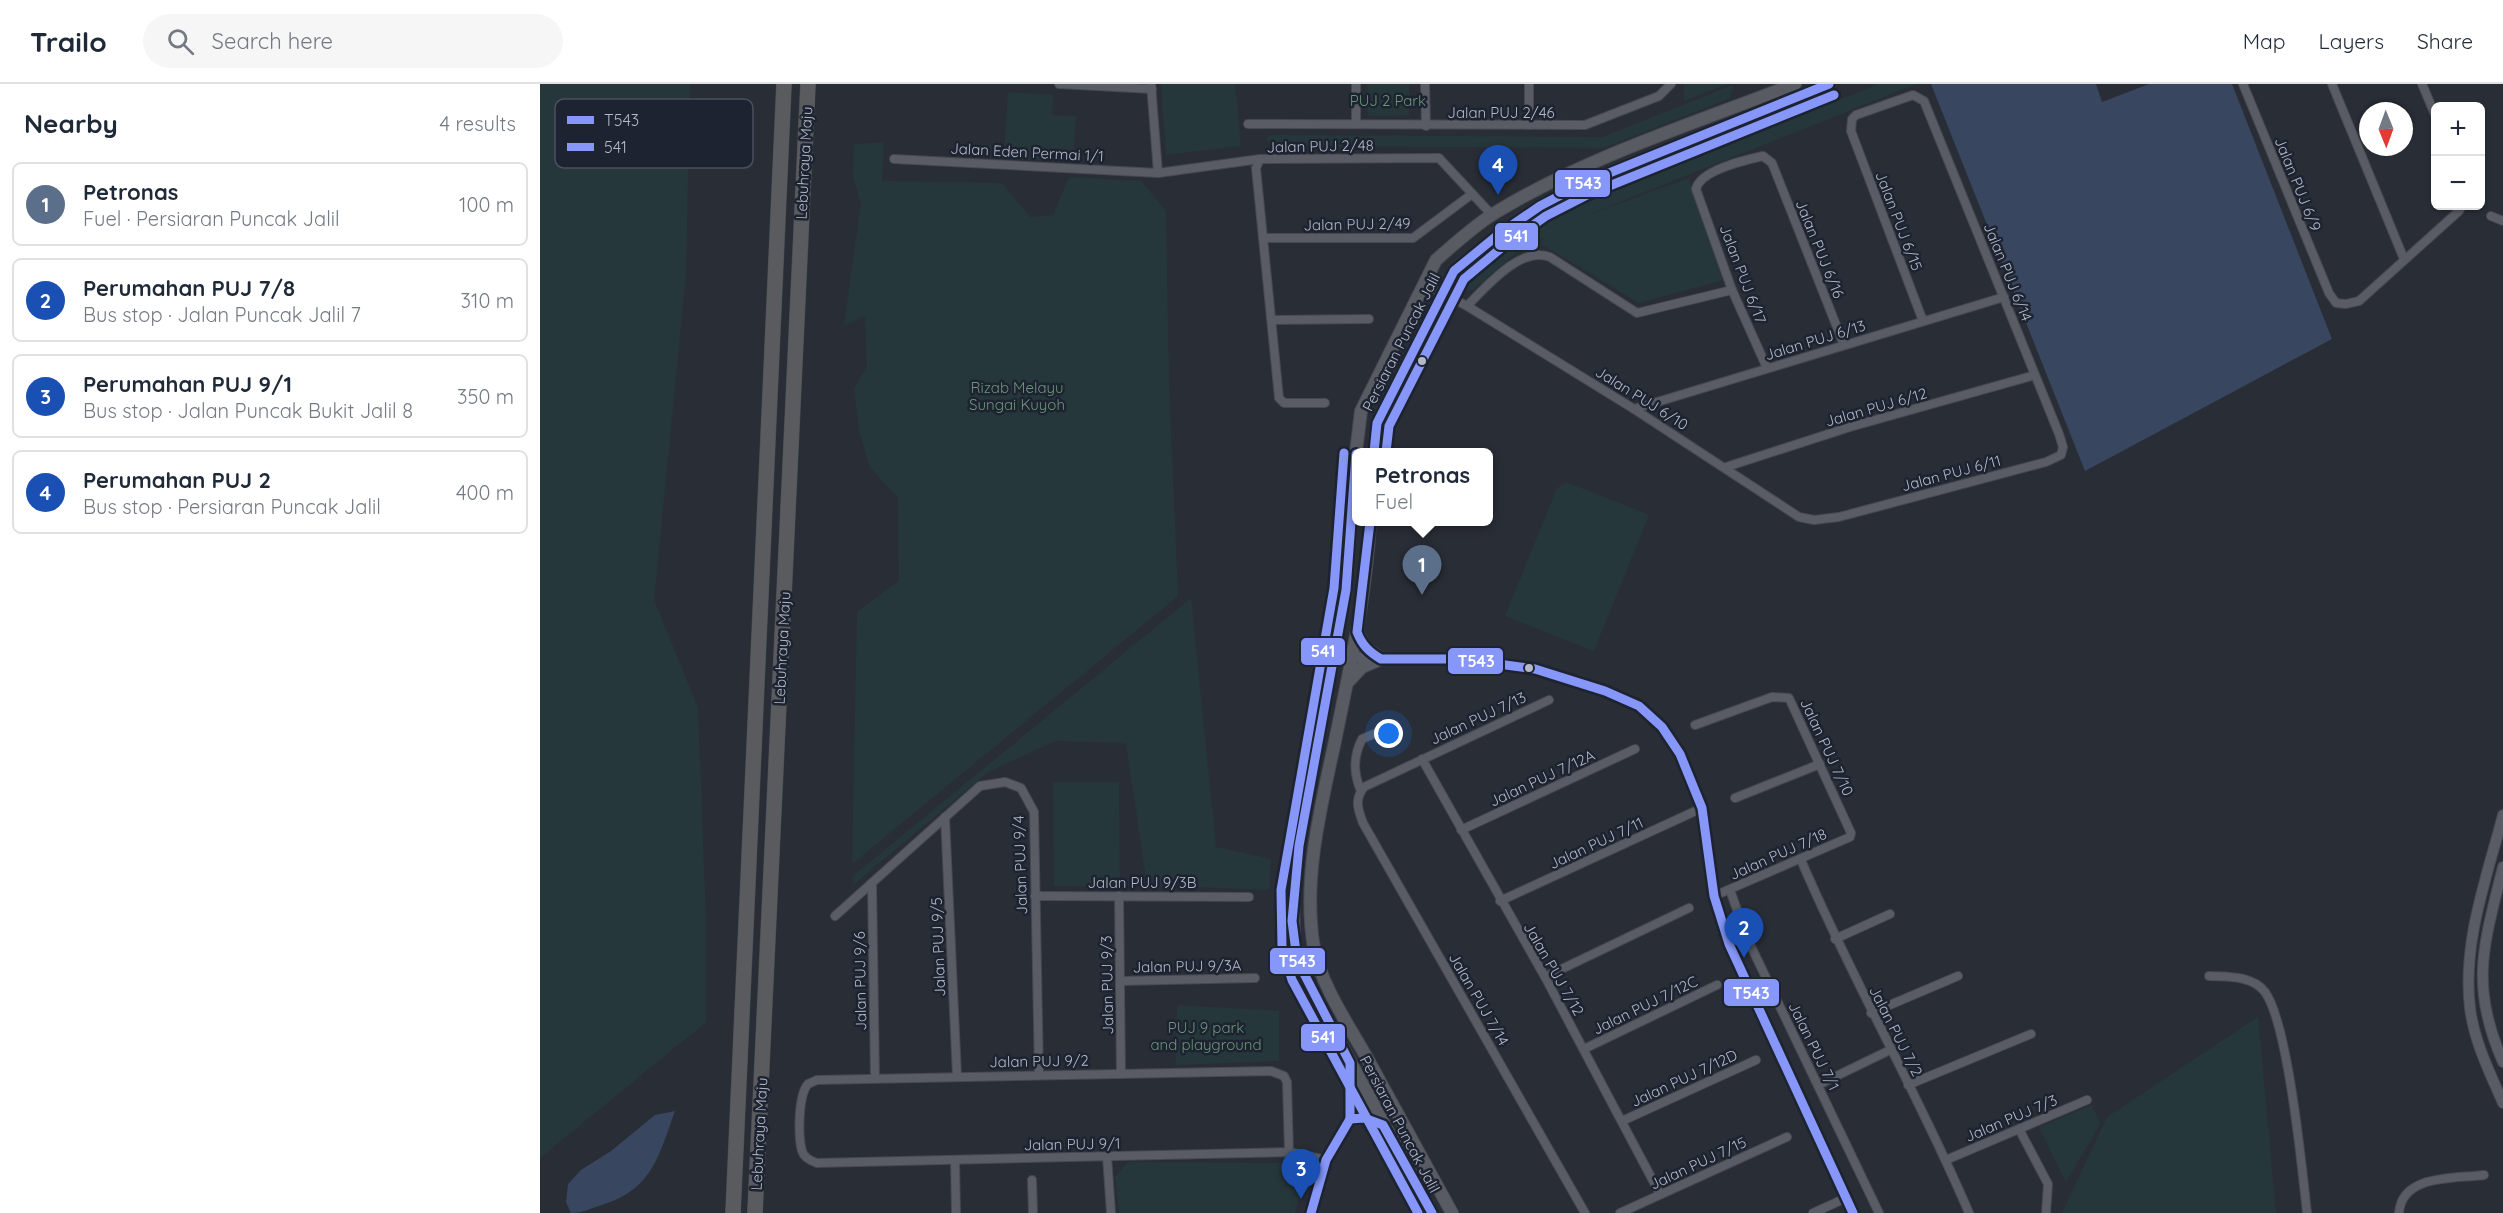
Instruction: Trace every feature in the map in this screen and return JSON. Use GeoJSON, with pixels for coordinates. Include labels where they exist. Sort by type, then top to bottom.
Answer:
{"type":"FeatureCollection","features":[{"type":"Feature","properties":{"kind":"highway","name":"Lebuhraya Maju"},"geometry":{"type":"LineString","coordinates":[[733,1213],[784,84]]}},
{"type":"Feature","properties":{"kind":"highway","name":"Lebuhraya Maju"},"geometry":{"type":"LineString","coordinates":[[755,1213],[808,84]]}},
{"type":"Feature","properties":{"kind":"main road","name":"Persiaran Puncak Jalil"},"geometry":{"type":"LineString","coordinates":[[1357,448],[1361,411],[1436,260],[1492,215],[1562,176],[1795,84]]}},
{"type":"Feature","properties":{"kind":"main road","name":"Persiaran Puncak Jalil"},"geometry":{"type":"LineString","coordinates":[[1374,448],[1377,423],[1454,271],[1499,234],[1540,206],[1582,184],[1829,84]]}},
{"type":"Feature","properties":{"kind":"main road","name":"Persiaran Puncak Jalil"},"geometry":{"type":"LineString","coordinates":[[1352,522],[1350,556],[1335,657],[1299,846],[1292,921],[1297,960],[1369,1099],[1432,1213]]}},
{"type":"Feature","properties":{"kind":"main road","name":"Persiaran Puncak Jalil"},"geometry":{"type":"LineString","coordinates":[[1370,526],[1353,658],[1321,804],[1312,871],[1311,921],[1319,967],[1452,1213]]}},
{"type":"Feature","properties":{"kind":"main road"},"geometry":{"type":"LineString","coordinates":[[1357,632],[1365,647],[1381,659]]}},
{"type":"Feature","properties":{"kind":"main road"},"geometry":{"type":"LineString","coordinates":[[1347,683],[1362,667],[1381,659]]}},
{"type":"Feature","properties":{"kind":"main road"},"geometry":{"type":"LineString","coordinates":[[1350,1063],[1350,1119],[1364,1118],[1383,1125]]}},
{"type":"Feature","properties":{"kind":"street"},"geometry":{"type":"LineString","coordinates":[[1059,84],[1152,86],[1158,173]]}},
{"type":"Feature","properties":{"kind":"street","name":"Jalan PUJ 2/48"},"geometry":{"type":"LineString","coordinates":[[1356,84],[1356,123]]}},
{"type":"Feature","properties":{"kind":"street"},"geometry":{"type":"LineString","coordinates":[[1425,84],[1426,126]]}},
{"type":"Feature","properties":{"kind":"street"},"geometry":{"type":"LineString","coordinates":[[1529,84],[1529,125]]}},
{"type":"Feature","properties":{"kind":"street","name":"Jalan PUJ 2/46"},"geometry":{"type":"LineString","coordinates":[[1248,124],[1356,123],[1426,126],[1590,124],[1659,96],[1671,84]]}},
{"type":"Feature","properties":{"kind":"street","name":"Jalan PUJ 6/9"},"geometry":{"type":"LineString","coordinates":[[2243,84],[2329,293],[2341,304],[2359,301],[2404,259]]}},
{"type":"Feature","properties":{"kind":"street"},"geometry":{"type":"LineString","coordinates":[[2332,84],[2404,259],[2460,210]]}},
{"type":"Feature","properties":{"kind":"street"},"geometry":{"type":"LineString","coordinates":[[2422,84],[2431,105]]}},
{"type":"Feature","properties":{"kind":"street","name":"Jalan PUJ 6/14"},"geometry":{"type":"LineString","coordinates":[[1851,131],[1852,119],[1861,112],[1908,95],[1918,96],[1924,101],[2059,434],[2061,454]]}},
{"type":"Feature","properties":{"kind":"street","name":"Jalan PUJ 6/15"},"geometry":{"type":"LineString","coordinates":[[1851,131],[1923,321]]}},
{"type":"Feature","properties":{"kind":"street","name":"Jalan PUJ 6/17"},"geometry":{"type":"LineString","coordinates":[[1767,368],[1732,290],[1696,189],[1703,178],[1746,160],[1763,156],[1772,163]]}},
{"type":"Feature","properties":{"kind":"street","name":"Jalan PUJ 2/48"},"geometry":{"type":"LineString","coordinates":[[1325,403],[1282,402],[1279,398],[1256,168],[1260,159],[1439,158],[1492,215]]}},
{"type":"Feature","properties":{"kind":"street","name":"Jalan Eden Permai 1/1"},"geometry":{"type":"LineString","coordinates":[[894,159],[1158,173],[1260,159]]}},
{"type":"Feature","properties":{"kind":"street","name":"Jalan PUJ 6/16"},"geometry":{"type":"LineString","coordinates":[[1772,163],[1844,345]]}},
{"type":"Feature","properties":{"kind":"street","name":"Jalan PUJ 2/49"},"geometry":{"type":"LineString","coordinates":[[1264,238],[1413,238],[1472,194]]}},
{"type":"Feature","properties":{"kind":"street"},"geometry":{"type":"LineString","coordinates":[[2491,216],[2503,221]]}},
{"type":"Feature","properties":{"kind":"street"},"geometry":{"type":"LineString","coordinates":[[1467,306],[1500,275],[1523,258],[1536,253],[1550,257],[1637,312],[1732,290]]}},
{"type":"Feature","properties":{"kind":"street","name":"Jalan PUJ 6/10"},"geometry":{"type":"LineString","coordinates":[[1425,284],[1467,306],[1634,409],[1726,467],[1799,517],[1814,520],[1847,515]]}},
{"type":"Feature","properties":{"kind":"street","name":"Jalan PUJ 6/13"},"geometry":{"type":"LineString","coordinates":[[1634,409],[2004,297]]}},
{"type":"Feature","properties":{"kind":"street"},"geometry":{"type":"LineString","coordinates":[[1272,320],[1369,319]]}},
{"type":"Feature","properties":{"kind":"street","name":"Jalan PUJ 6/12"},"geometry":{"type":"LineString","coordinates":[[1726,467],[1850,427],[2035,375]]}},
{"type":"Feature","properties":{"kind":"street","name":"Jalan PUJ 6/11"},"geometry":{"type":"LineString","coordinates":[[1847,515],[2046,462],[2061,454]]}},
{"type":"Feature","properties":{"kind":"street"},"geometry":{"type":"LineString","coordinates":[[1335,657],[1461,659],[1535,669],[1605,691],[1639,706],[1662,727],[1680,754],[1702,808],[1714,896],[1728,944],[1853,1213]]}},
{"type":"Feature","properties":{"kind":"street","name":"Jalan PUJ 7/10"},"geometry":{"type":"LineString","coordinates":[[1695,726],[1772,697],[1784,696],[1792,700],[1851,833]]}},
{"type":"Feature","properties":{"kind":"street","name":"Jalan PUJ 7/13"},"geometry":{"type":"LineString","coordinates":[[1359,794],[1422,759],[1548,700]]}},
{"type":"Feature","properties":{"kind":"street","name":"Jalan PUJ 7/14"},"geometry":{"type":"LineString","coordinates":[[1395,725],[1362,739],[1355,765],[1359,794],[1357,806],[1362,823],[1585,1213]]}},
{"type":"Feature","properties":{"kind":"street","name":"Jalan PUJ 7/12A"},"geometry":{"type":"LineString","coordinates":[[1461,830],[1635,749]]}},
{"type":"Feature","properties":{"kind":"street","name":"Jalan PUJ 7/12"},"geometry":{"type":"LineString","coordinates":[[1422,759],[1500,902],[1545,977],[1660,1194]]}},
{"type":"Feature","properties":{"kind":"street"},"geometry":{"type":"LineString","coordinates":[[1735,798],[1820,764]]}},
{"type":"Feature","properties":{"kind":"street","name":"Jalan PUJ 9/4"},"geometry":{"type":"LineString","coordinates":[[835,916],[980,786],[1005,782],[1021,788],[1034,812],[1039,1075]]}},
{"type":"Feature","properties":{"kind":"street","name":"Jalan PUJ 7/11"},"geometry":{"type":"LineString","coordinates":[[1500,902],[1702,808]]}},
{"type":"Feature","properties":{"kind":"street"},"geometry":{"type":"LineString","coordinates":[[2503,815],[2472,939],[2469,972],[2473,1025],[2503,1103]]}},
{"type":"Feature","properties":{"kind":"street","name":"Jalan PUJ 9/5"},"geometry":{"type":"LineString","coordinates":[[945,817],[957,1076]]}},
{"type":"Feature","properties":{"kind":"street","name":"Jalan PUJ 7/18"},"geometry":{"type":"LineString","coordinates":[[1714,896],[1801,860],[1845,839],[1851,833]]}},
{"type":"Feature","properties":{"kind":"street","name":"Jalan PUJ 7/2"},"geometry":{"type":"LineString","coordinates":[[1801,860],[1835,939],[1946,1160],[1969,1213]]}},
{"type":"Feature","properties":{"kind":"street"},"geometry":{"type":"LineString","coordinates":[[2503,867],[2481,969],[2490,1029],[2503,1062]]}},
{"type":"Feature","properties":{"kind":"street","name":"Jalan PUJ 9/6"},"geometry":{"type":"LineString","coordinates":[[872,883],[875,1078]]}},
{"type":"Feature","properties":{"kind":"street","name":"Jalan PUJ 7/1"},"geometry":{"type":"LineString","coordinates":[[1730,890],[1747,938],[1879,1213]]}},
{"type":"Feature","properties":{"kind":"street","name":"Jalan PUJ 9/3"},"geometry":{"type":"LineString","coordinates":[[1119,896],[1121,1074]]}},
{"type":"Feature","properties":{"kind":"street","name":"Jalan PUJ 9/3B"},"geometry":{"type":"LineString","coordinates":[[1035,897],[1249,897]]}},
{"type":"Feature","properties":{"kind":"street"},"geometry":{"type":"LineString","coordinates":[[1545,977],[1689,908]]}},
{"type":"Feature","properties":{"kind":"street"},"geometry":{"type":"LineString","coordinates":[[1835,939],[1890,915]]}},
{"type":"Feature","properties":{"kind":"street"},"geometry":{"type":"LineString","coordinates":[[1871,1013],[1958,976]]}},
{"type":"Feature","properties":{"kind":"street"},"geometry":{"type":"LineString","coordinates":[[2209,976],[2243,978],[2255,983],[2265,992],[2274,1013],[2290,1092],[2307,1213]]}},
{"type":"Feature","properties":{"kind":"street","name":"Jalan PUJ 9/3A"},"geometry":{"type":"LineString","coordinates":[[1121,981],[1255,978]]}},
{"type":"Feature","properties":{"kind":"street","name":"Jalan PUJ 7/12C"},"geometry":{"type":"LineString","coordinates":[[1584,1049],[1717,986]]}},
{"type":"Feature","properties":{"kind":"street"},"geometry":{"type":"LineString","coordinates":[[1908,1085],[2031,1034]]}},
{"type":"Feature","properties":{"kind":"street"},"geometry":{"type":"LineString","coordinates":[[1818,1085],[1890,1050]]}},
{"type":"Feature","properties":{"kind":"street","name":"Jalan PUJ 7/12D"},"geometry":{"type":"LineString","coordinates":[[1622,1121],[1756,1060]]}},
{"type":"Feature","properties":{"kind":"street","name":"Jalan PUJ 9/2"},"geometry":{"type":"LineString","coordinates":[[817,1163],[808,1159],[802,1150],[800,1100],[804,1088],[817,1080],[957,1076],[1278,1073],[1284,1076],[1288,1089],[1289,1152]]}},
{"type":"Feature","properties":{"kind":"street"},"geometry":{"type":"LineString","coordinates":[[1311,1213],[1326,1160],[1350,1119],[1369,1099],[1384,1090]]}},
{"type":"Feature","properties":{"kind":"street","name":"Jalan PUJ 7/3"},"geometry":{"type":"LineString","coordinates":[[1946,1160],[2087,1100]]}},
{"type":"Feature","properties":{"kind":"street"},"geometry":{"type":"LineString","coordinates":[[2019,1129],[2048,1184],[2046,1213]]}},
{"type":"Feature","properties":{"kind":"street","name":"Jalan PUJ 7/15"},"geometry":{"type":"LineString","coordinates":[[1620,1213],[1787,1137]]}},
{"type":"Feature","properties":{"kind":"street","name":"Jalan PUJ 9/1"},"geometry":{"type":"LineString","coordinates":[[817,1163],[1289,1152],[1326,1160]]}},
{"type":"Feature","properties":{"kind":"street"},"geometry":{"type":"LineString","coordinates":[[1107,1156],[1111,1213]]}},
{"type":"Feature","properties":{"kind":"street"},"geometry":{"type":"LineString","coordinates":[[955,1160],[956,1213]]}},
{"type":"Feature","properties":{"kind":"street"},"geometry":{"type":"LineString","coordinates":[[2399,1213],[2403,1196],[2416,1185],[2484,1175]]}},
{"type":"Feature","properties":{"kind":"street"},"geometry":{"type":"LineString","coordinates":[[1032,1180],[1033,1213]]}},
{"type":"Feature","properties":{"kind":"street"},"geometry":{"type":"LineString","coordinates":[[1813,1213],[1846,1198]]}},
{"type":"Feature","properties":{"kind":"green space"},"geometry":{"type":"Polygon","coordinates":[[[540,84],[690,84],[690,99],[555,99],[555,168],[688,168],[686,274],[654,600],[698,708],[706,920],[706,1022],[540,1158],[540,84]]]}},
{"type":"Feature","properties":{"kind":"green space"},"geometry":{"type":"Polygon","coordinates":[[[1161,84],[1235,84],[1241,146],[1166,155],[1161,84]]]}},
{"type":"Feature","properties":{"kind":"green space","name":"PUJ 2 Park"},"geometry":{"type":"Polygon","coordinates":[[[1367,84],[1409,84],[1409,115],[1368,116],[1367,84]]]}},
{"type":"Feature","properties":{"kind":"green space"},"geometry":{"type":"Polygon","coordinates":[[[1684,84],[1727,84],[1684,101],[1684,84]]]}},
{"type":"Feature","properties":{"kind":"green space"},"geometry":{"type":"Polygon","coordinates":[[[1879,84],[1916,84],[1582,217],[1689,178],[1723,280],[1639,303],[1541,244],[1544,238],[1514,254],[1473,290],[1462,291],[1461,282],[1507,243],[1578,203],[1879,84]]]}},
{"type":"Feature","properties":{"kind":"green space"},"geometry":{"type":"Polygon","coordinates":[[[1733,85],[1730,98],[1604,148],[1272,146],[1266,140],[1271,135],[1602,137],[1733,85]]]}},
{"type":"Feature","properties":{"kind":"green space"},"geometry":{"type":"Polygon","coordinates":[[[1008,92],[1053,95],[1052,115],[1076,116],[1073,162],[1004,158],[1008,92]]]}},
{"type":"Feature","properties":{"kind":"green space","name":"Rizab Melayu Sungai Kuyoh"},"geometry":{"type":"Polygon","coordinates":[[[884,142],[882,181],[1002,183],[1030,217],[1053,215],[1069,177],[1141,181],[1166,211],[1169,383],[1178,596],[852,864],[857,612],[899,580],[898,498],[869,466],[859,429],[854,388],[867,367],[865,316],[844,325],[861,204],[853,176],[854,144],[884,142]]]}},
{"type":"Feature","properties":{"kind":"green space"},"geometry":{"type":"Polygon","coordinates":[[[1566,482],[1649,515],[1594,651],[1505,616],[1557,488],[1566,482]]]}},
{"type":"Feature","properties":{"kind":"green space"},"geometry":{"type":"Polygon","coordinates":[[[1191,598],[1216,847],[1271,859],[1269,890],[1147,885],[1126,743],[1055,741],[988,772],[853,885],[853,876],[1191,598]]]}},
{"type":"Feature","properties":{"kind":"green space"},"geometry":{"type":"Polygon","coordinates":[[[1053,782],[1119,782],[1120,886],[1054,886],[1053,782]]]}},
{"type":"Feature","properties":{"kind":"green space","name":"PUJ 9 park and playground"},"geometry":{"type":"Polygon","coordinates":[[[1177,1005],[1279,1011],[1279,1061],[1176,1065],[1177,1005]]]}},
{"type":"Feature","properties":{"kind":"green space"},"geometry":{"type":"Polygon","coordinates":[[[2258,1017],[2276,1213],[2062,1213],[2107,1117],[2258,1017]]]}},
{"type":"Feature","properties":{"kind":"green space"},"geometry":{"type":"Polygon","coordinates":[[[2092,1105],[2100,1124],[2066,1182],[2039,1127],[2092,1105]]]}},
{"type":"Feature","properties":{"kind":"green space"},"geometry":{"type":"Polygon","coordinates":[[[1128,1162],[1287,1163],[1306,1168],[1295,1213],[1119,1213],[1115,1177],[1128,1162]]]}},
{"type":"Feature","properties":{"kind":"water"},"geometry":{"type":"Polygon","coordinates":[[[1931,84],[2096,84],[2102,102],[2149,84],[2232,84],[2332,339],[2085,471],[1931,84]]]}},
{"type":"Feature","properties":{"kind":"water"},"geometry":{"type":"Polygon","coordinates":[[[675,1111],[652,1168],[633,1190],[602,1205],[571,1213],[566,1202],[568,1184],[581,1170],[611,1151],[655,1115],[675,1111]]]}},
{"type":"Feature","properties":{"kind":"transit line","name":"T543"},"geometry":{"type":"LineString","coordinates":[[1374,448],[1377,423],[1454,271],[1499,234],[1540,206],[1582,184],[1829,84]]}},
{"type":"Feature","properties":{"kind":"transit line","name":"541"},"geometry":{"type":"LineString","coordinates":[[1386,448],[1389,426],[1464,279],[1506,244],[1546,216],[1587,195],[1834,95]]}},
{"type":"Feature","properties":{"kind":"transit line","name":"541"},"geometry":{"type":"LineString","coordinates":[[1344,453],[1334,588],[1281,890],[1282,947],[1292,980],[1418,1213]]}},
{"type":"Feature","properties":{"kind":"transit line","name":"T543"},"geometry":{"type":"LineString","coordinates":[[1350,1119],[1350,1063],[1297,960],[1292,921],[1299,846],[1346,590],[1352,508]]}},
{"type":"Feature","properties":{"kind":"transit line","name":"T543"},"geometry":{"type":"LineString","coordinates":[[1370,526],[1357,632],[1369,651],[1381,659],[1461,659],[1535,669],[1605,691],[1639,706],[1662,727],[1680,754],[1702,808],[1714,896],[1729,944],[1853,1213]]}},
{"type":"Feature","properties":{"kind":"transit line","name":"T543"},"geometry":{"type":"LineString","coordinates":[[1350,1119],[1364,1118],[1383,1125],[1432,1213]]}},
{"type":"Feature","properties":{"kind":"transit line","name":"T543"},"geometry":{"type":"LineString","coordinates":[[1311,1213],[1326,1160],[1350,1119]]}},
{"type":"Feature","properties":{"kind":"place","name":"Perumahan PUJ 2"},"geometry":{"type":"Point","coordinates":[1498,195]}},
{"type":"Feature","properties":{"kind":"place","name":"Petronas"},"geometry":{"type":"Point","coordinates":[1422,595]}},
{"type":"Feature","properties":{"kind":"place","name":"Perumahan PUJ 7/8"},"geometry":{"type":"Point","coordinates":[1744,958]}},
{"type":"Feature","properties":{"kind":"place","name":"Perumahan PUJ 9/1"},"geometry":{"type":"Point","coordinates":[1301,1199]}}]}
